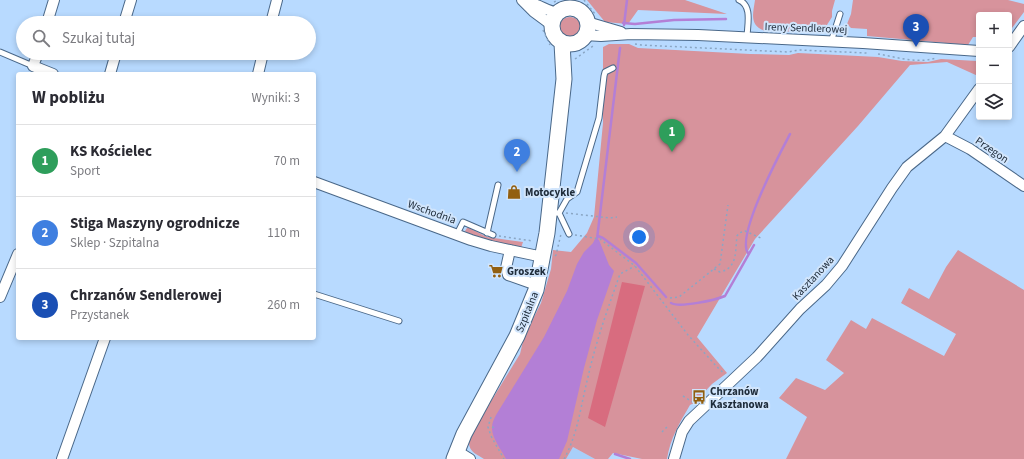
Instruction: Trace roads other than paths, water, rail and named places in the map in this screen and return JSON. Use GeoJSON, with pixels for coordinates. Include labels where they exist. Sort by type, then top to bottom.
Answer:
{"type":"FeatureCollection","features":[{"type":"Feature","properties":{"kind":"main road"},"geometry":{"type":"LineString","coordinates":[[565,10],[583,14],[579,36],[555,36],[565,10]]}},
{"type":"Feature","properties":{"kind":"main road","name":"Szpitalna"},"geometry":{"type":"LineString","coordinates":[[456,455],[464,434],[505,360],[523,323],[550,256],[564,79],[579,36]]}},
{"type":"Feature","properties":{"kind":"street"},"geometry":{"type":"LineString","coordinates":[[49,16],[54,0]]}},
{"type":"Feature","properties":{"kind":"street"},"geometry":{"type":"LineString","coordinates":[[126,16],[131,0]]}},
{"type":"Feature","properties":{"kind":"street"},"geometry":{"type":"LineString","coordinates":[[273,16],[277,0]]}},
{"type":"Feature","properties":{"kind":"street"},"geometry":{"type":"LineString","coordinates":[[523,1],[532,3],[548,11],[565,10]]}},
{"type":"Feature","properties":{"kind":"street"},"geometry":{"type":"LineString","coordinates":[[1012,43],[1024,26]]}},
{"type":"Feature","properties":{"kind":"street","name":"Ireny Sendlerowej"},"geometry":{"type":"LineString","coordinates":[[579,36],[601,36],[632,39],[698,35],[976,51]]}},
{"type":"Feature","properties":{"kind":"street"},"geometry":{"type":"LineString","coordinates":[[35,60],[33,66],[48,72]]}},
{"type":"Feature","properties":{"kind":"street"},"geometry":{"type":"LineString","coordinates":[[111,72],[114,60]]}},
{"type":"Feature","properties":{"kind":"street"},"geometry":{"type":"LineString","coordinates":[[258,72],[261,60]]}},
{"type":"Feature","properties":{"kind":"street","name":"Kasztanowa"},"geometry":{"type":"LineString","coordinates":[[674,459],[682,432],[689,421],[757,357],[800,309],[835,276],[907,167],[945,136],[976,93]]}},
{"type":"Feature","properties":{"kind":"street","name":"Przegon"},"geometry":{"type":"LineString","coordinates":[[945,136],[970,149],[1024,186]]}},
{"type":"Feature","properties":{"kind":"street","name":"Wschodnia"},"geometry":{"type":"LineString","coordinates":[[316,183],[491,246],[550,256]]}},
{"type":"Feature","properties":{"kind":"street"},"geometry":{"type":"LineString","coordinates":[[510,250],[506,268],[508,275],[531,284]]}},
{"type":"Feature","properties":{"kind":"street"},"geometry":{"type":"LineString","coordinates":[[0,297],[16,259]]}},
{"type":"Feature","properties":{"kind":"street"},"geometry":{"type":"LineString","coordinates":[[62,459],[104,340]]}},
{"type":"Feature","properties":{"kind":"street"},"geometry":{"type":"LineString","coordinates":[[456,455],[470,459]]}},
{"type":"Feature","properties":{"kind":"lane"},"geometry":{"type":"LineString","coordinates":[[739,0],[746,3],[748,8],[747,38]]}},
{"type":"Feature","properties":{"kind":"lane"},"geometry":{"type":"LineString","coordinates":[[832,42],[840,14]]}},
{"type":"Feature","properties":{"kind":"lane"},"geometry":{"type":"LineString","coordinates":[[0,52],[16,59]]}},
{"type":"Feature","properties":{"kind":"lane"},"geometry":{"type":"LineString","coordinates":[[19,60],[33,66]]}},
{"type":"Feature","properties":{"kind":"lane"},"geometry":{"type":"LineString","coordinates":[[569,234],[554,213],[567,199],[577,192],[599,118],[605,72],[613,68]]}},
{"type":"Feature","properties":{"kind":"lane"},"geometry":{"type":"LineString","coordinates":[[487,233],[498,185]]}},
{"type":"Feature","properties":{"kind":"lane"},"geometry":{"type":"LineString","coordinates":[[457,234],[463,222],[493,235]]}},
{"type":"Feature","properties":{"kind":"lane"},"geometry":{"type":"LineString","coordinates":[[316,295],[399,321]]}},
{"type":"Feature","properties":{"kind":"waterway"},"geometry":{"type":"LineString","coordinates":[[624,25],[627,0]]}},
{"type":"Feature","properties":{"kind":"waterway"},"geometry":{"type":"LineString","coordinates":[[623,23],[635,24],[674,20],[726,19]]}},
{"type":"Feature","properties":{"kind":"waterway"},"geometry":{"type":"LineString","coordinates":[[597,239],[620,48]]}},
{"type":"Feature","properties":{"kind":"waterway"},"geometry":{"type":"LineString","coordinates":[[748,253],[746,244],[753,213],[769,176],[790,134]]}},
{"type":"Feature","properties":{"kind":"waterway"},"geometry":{"type":"LineString","coordinates":[[598,236],[603,238],[636,263],[666,297]]}},
{"type":"Feature","properties":{"kind":"waterway"},"geometry":{"type":"LineString","coordinates":[[671,303],[682,305],[725,296],[754,245]]}},
{"type":"Feature","properties":{"kind":"waterway"},"geometry":{"type":"LineString","coordinates":[[615,454],[630,459]]}},
{"type":"Feature","properties":{"kind":"place","name":"Chrzanów Sendlerowej"},"geometry":{"type":"Point","coordinates":[916,47]}},
{"type":"Feature","properties":{"kind":"place","name":"KS Kościelec"},"geometry":{"type":"Point","coordinates":[672,152]}},
{"type":"Feature","properties":{"kind":"place","name":"Stiga Maszyny ogrodnicze"},"geometry":{"type":"Point","coordinates":[517,172]}},
{"type":"Feature","properties":{"kind":"place","name":"Motocykle"},"geometry":{"type":"Point","coordinates":[514,192]}},
{"type":"Feature","properties":{"kind":"place","name":"Groszek"},"geometry":{"type":"Point","coordinates":[496,271]}},
{"type":"Feature","properties":{"kind":"place","name":"Chrzanów Kasztanowa"},"geometry":{"type":"Point","coordinates":[699,397]}}]}
